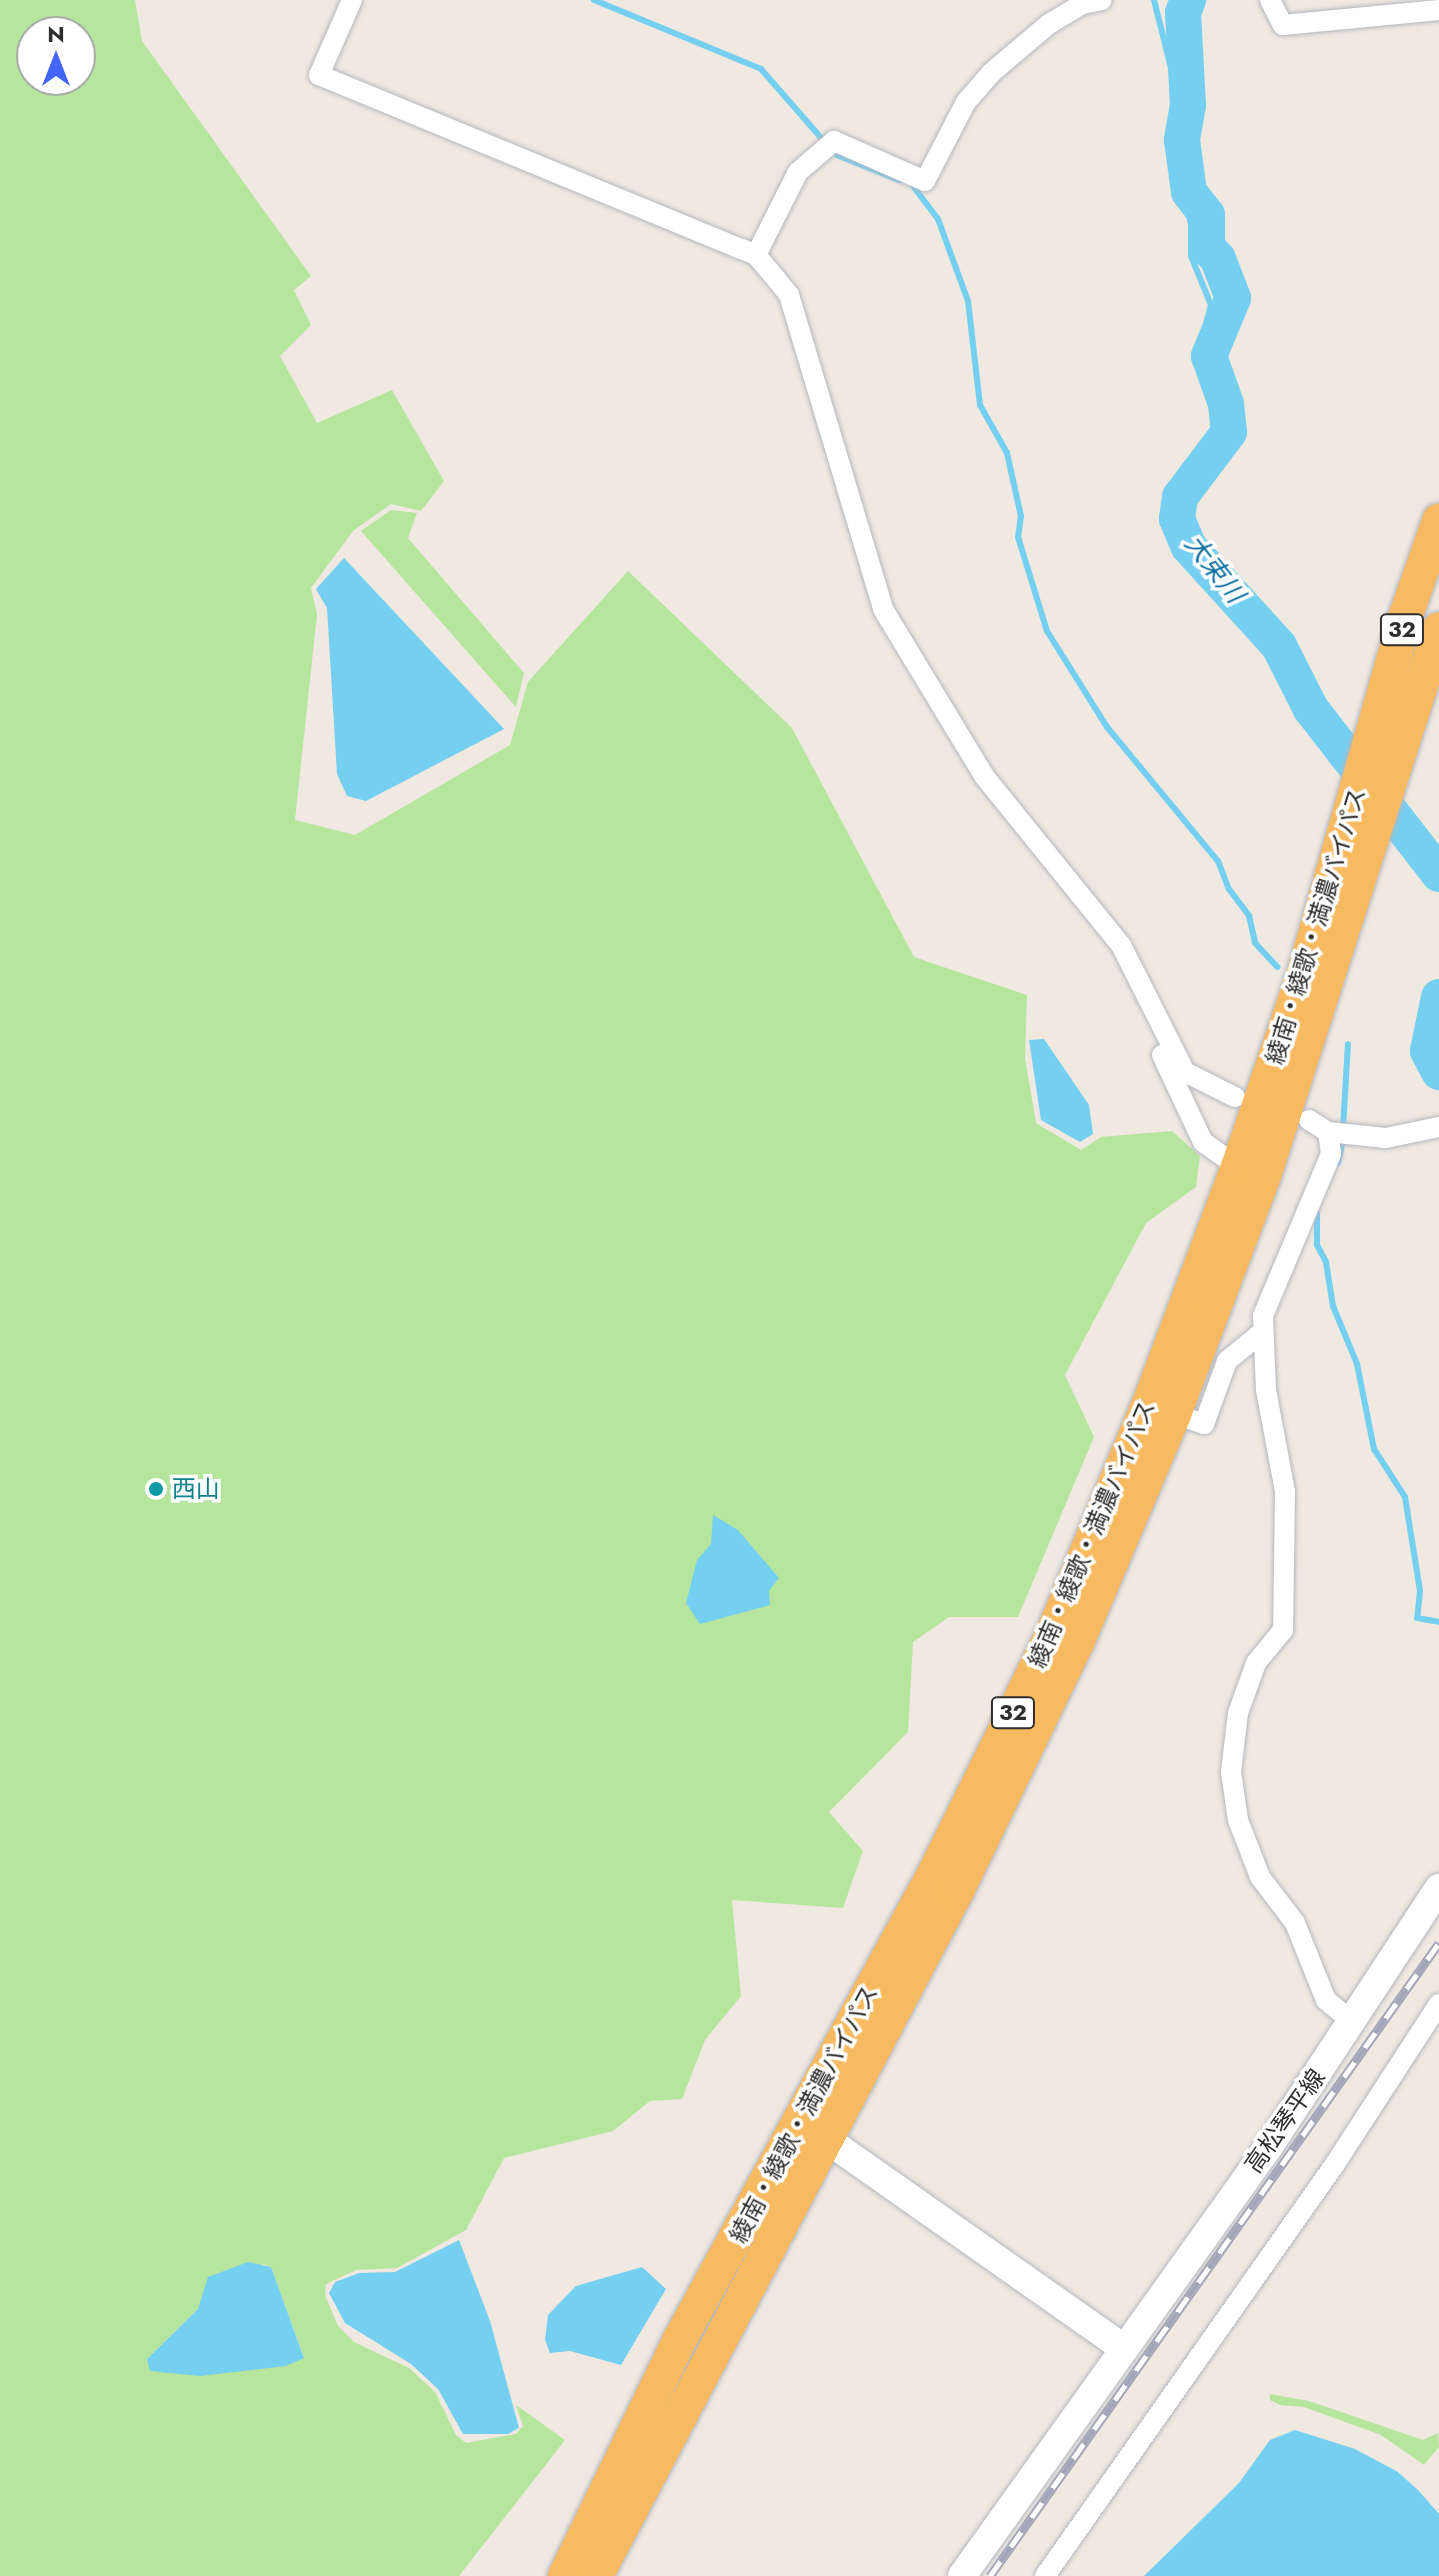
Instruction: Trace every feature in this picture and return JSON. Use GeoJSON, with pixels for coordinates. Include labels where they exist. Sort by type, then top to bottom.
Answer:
{"type":"FeatureCollection","features":[{"type":"Feature","properties":{"kind":"highway","name":"綾南・綾歌・満濃バイパス"},"geometry":{"type":"LineString","coordinates":[[565,2576],[679,2341],[814,2129],[957,1891],[1077,1643],[1174,1414],[1264,1176],[1365,815],[1372,742],[1406,615],[1439,521]]}},
{"type":"Feature","properties":{"kind":"highway","name":"綾南・綾歌・満濃バイパス"},"geometry":{"type":"LineString","coordinates":[[596,2576],[1052,1635],[1148,1406],[1238,1167],[1304,973],[1365,815],[1397,766],[1439,629]]}},
{"type":"Feature","properties":{"kind":"main road","name":"高松琴平線"},"geometry":{"type":"LineString","coordinates":[[962,2576],[1353,2023],[1439,1888]]}},
{"type":"Feature","properties":{"kind":"main road"},"geometry":{"type":"LineString","coordinates":[[814,2129],[1122,2347]]}},
{"type":"Feature","properties":{"kind":"street"},"geometry":{"type":"LineString","coordinates":[[352,0],[319,75],[756,255],[789,295],[883,609],[984,776],[1121,945],[1185,1072],[1235,1097]]}},
{"type":"Feature","properties":{"kind":"street"},"geometry":{"type":"LineString","coordinates":[[756,255],[798,172],[834,141],[925,181],[966,102],[991,73],[1049,24],[1082,4],[1102,0]]}},
{"type":"Feature","properties":{"kind":"street"},"geometry":{"type":"LineString","coordinates":[[1270,0],[1283,25],[1439,10]]}},
{"type":"Feature","properties":{"kind":"street"},"geometry":{"type":"LineString","coordinates":[[1163,1031],[1155,1041],[1203,1142],[1238,1167]]}},
{"type":"Feature","properties":{"kind":"street"},"geometry":{"type":"LineString","coordinates":[[1309,1120],[1338,1132],[1386,1138],[1439,1127]]}},
{"type":"Feature","properties":{"kind":"street"},"geometry":{"type":"LineString","coordinates":[[1174,1414],[1204,1424],[1227,1361],[1261,1333],[1338,1132]]}},
{"type":"Feature","properties":{"kind":"street"},"geometry":{"type":"LineString","coordinates":[[1261,1333],[1285,1492],[1283,1630],[1256,1663],[1238,1713],[1231,1745],[1233,1798],[1266,1889],[1295,1923],[1326,2000],[1353,2023]]}},
{"type":"Feature","properties":{"kind":"street"},"geometry":{"type":"LineString","coordinates":[[1045,2576],[1335,2164],[1439,2004]]}},
{"type":"Feature","properties":{"kind":"green space"},"geometry":{"type":"Polygon","coordinates":[[[0,0],[135,0],[142,41],[311,276],[294,290],[311,325],[280,356],[317,423],[392,390],[444,481],[421,511],[391,504],[353,531],[311,588],[317,614],[295,820],[355,835],[510,745],[528,682],[628,571],[792,728],[914,957],[1027,995],[1025,1058],[1036,1123],[1081,1150],[1101,1137],[1172,1131],[1200,1156],[1196,1187],[1146,1223],[1065,1375],[1094,1437],[1018,1617],[949,1617],[913,1642],[908,1732],[829,1812],[863,1851],[843,1908],[732,1900],[741,1996],[705,2040],[682,2099],[650,2101],[613,2131],[504,2158],[466,2230],[397,2268],[356,2270],[326,2284],[325,2295],[338,2326],[354,2342],[409,2368],[435,2392],[456,2435],[466,2443],[516,2434],[523,2426],[516,2405],[565,2440],[459,2576],[0,2576],[0,0]],[[264,2264],[198,2309],[147,2359],[304,2357],[271,2268],[264,2264]]]}},
{"type":"Feature","properties":{"kind":"green space"},"geometry":{"type":"Polygon","coordinates":[[[391,510],[417,513],[408,538],[524,673],[516,707],[361,531],[391,510]]]}},
{"type":"Feature","properties":{"kind":"green space"},"geometry":{"type":"Polygon","coordinates":[[[1270,2394],[1309,2401],[1423,2440],[1438,2433],[1439,2447],[1424,2465],[1381,2435],[1304,2407],[1280,2405],[1270,2400],[1270,2394]]]}},
{"type":"Feature","properties":{"kind":"water"},"geometry":{"type":"Polygon","coordinates":[[[344,558],[504,729],[366,801],[347,796],[337,774],[327,608],[316,589],[344,558]]]}},
{"type":"Feature","properties":{"kind":"water"},"geometry":{"type":"Polygon","coordinates":[[[1044,1039],[1089,1105],[1093,1134],[1080,1142],[1041,1120],[1029,1040],[1044,1039]]]}},
{"type":"Feature","properties":{"kind":"water"},"geometry":{"type":"Polygon","coordinates":[[[713,1515],[738,1530],[779,1578],[769,1591],[770,1605],[700,1624],[686,1603],[697,1560],[711,1544],[713,1515]]]}},
{"type":"Feature","properties":{"kind":"water"},"geometry":{"type":"Polygon","coordinates":[[[459,2240],[490,2321],[519,2428],[508,2434],[463,2434],[438,2389],[411,2364],[345,2323],[329,2293],[335,2282],[359,2273],[395,2272],[459,2240]]]}},
{"type":"Feature","properties":{"kind":"water"},"geometry":{"type":"Polygon","coordinates":[[[248,2262],[271,2267],[304,2358],[286,2366],[200,2376],[150,2371],[147,2359],[198,2309],[208,2277],[248,2262]]]}},
{"type":"Feature","properties":{"kind":"water"},"geometry":{"type":"Polygon","coordinates":[[[642,2267],[666,2289],[621,2365],[570,2351],[550,2353],[545,2340],[548,2315],[576,2286],[642,2267]]]}},
{"type":"Feature","properties":{"kind":"water"},"geometry":{"type":"Polygon","coordinates":[[[1295,2430],[1355,2449],[1398,2472],[1419,2491],[1439,2514],[1439,2576],[1144,2576],[1239,2483],[1270,2440],[1295,2430]]]}},
{"type":"Feature","properties":{"kind":"waterway"},"geometry":{"type":"LineString","coordinates":[[594,0],[761,69],[823,140]]}},
{"type":"Feature","properties":{"kind":"waterway"},"geometry":{"type":"LineString","coordinates":[[1154,0],[1175,84],[1172,141],[1191,224],[1191,256],[1211,305],[1200,346],[1203,360],[1213,368]]}},
{"type":"Feature","properties":{"kind":"waterway","name":"大束川"},"geometry":{"type":"LineString","coordinates":[[1188,0],[1183,13],[1188,105],[1182,140],[1189,192],[1207,215],[1207,247],[1218,259],[1233,298],[1209,356],[1226,404],[1229,432],[1180,497],[1177,519],[1189,547],[1279,646],[1311,709],[1439,874]]}},
{"type":"Feature","properties":{"kind":"waterway"},"geometry":{"type":"LineString","coordinates":[[837,155],[899,180]]}},
{"type":"Feature","properties":{"kind":"waterway"},"geometry":{"type":"LineString","coordinates":[[913,186],[938,219],[968,301],[980,405],[1007,453],[1021,516],[1018,537],[1047,631],[1107,727],[1218,861],[1229,889],[1249,916],[1255,943],[1277,967]]}},
{"type":"Feature","properties":{"kind":"waterway","name":"大束川"},"geometry":{"type":"LineString","coordinates":[[1439,997],[1428,1051],[1439,1072]]}},
{"type":"Feature","properties":{"kind":"waterway"},"geometry":{"type":"LineString","coordinates":[[1343,1128],[1348,1044]]}},
{"type":"Feature","properties":{"kind":"waterway"},"geometry":{"type":"LineString","coordinates":[[1338,1163],[1343,1139]]}},
{"type":"Feature","properties":{"kind":"waterway"},"geometry":{"type":"LineString","coordinates":[[1317,1214],[1317,1245],[1326,1262],[1333,1306],[1357,1364],[1374,1449],[1405,1497],[1420,1591],[1417,1618],[1439,1622]]}},
{"type":"Feature","properties":{"kind":"railway"},"geometry":{"type":"LineString","coordinates":[[990,2576],[1439,1943]]}},
{"type":"Feature","properties":{"kind":"place","name":"西山"},"geometry":{"type":"Point","coordinates":[156,1489]}}]}
